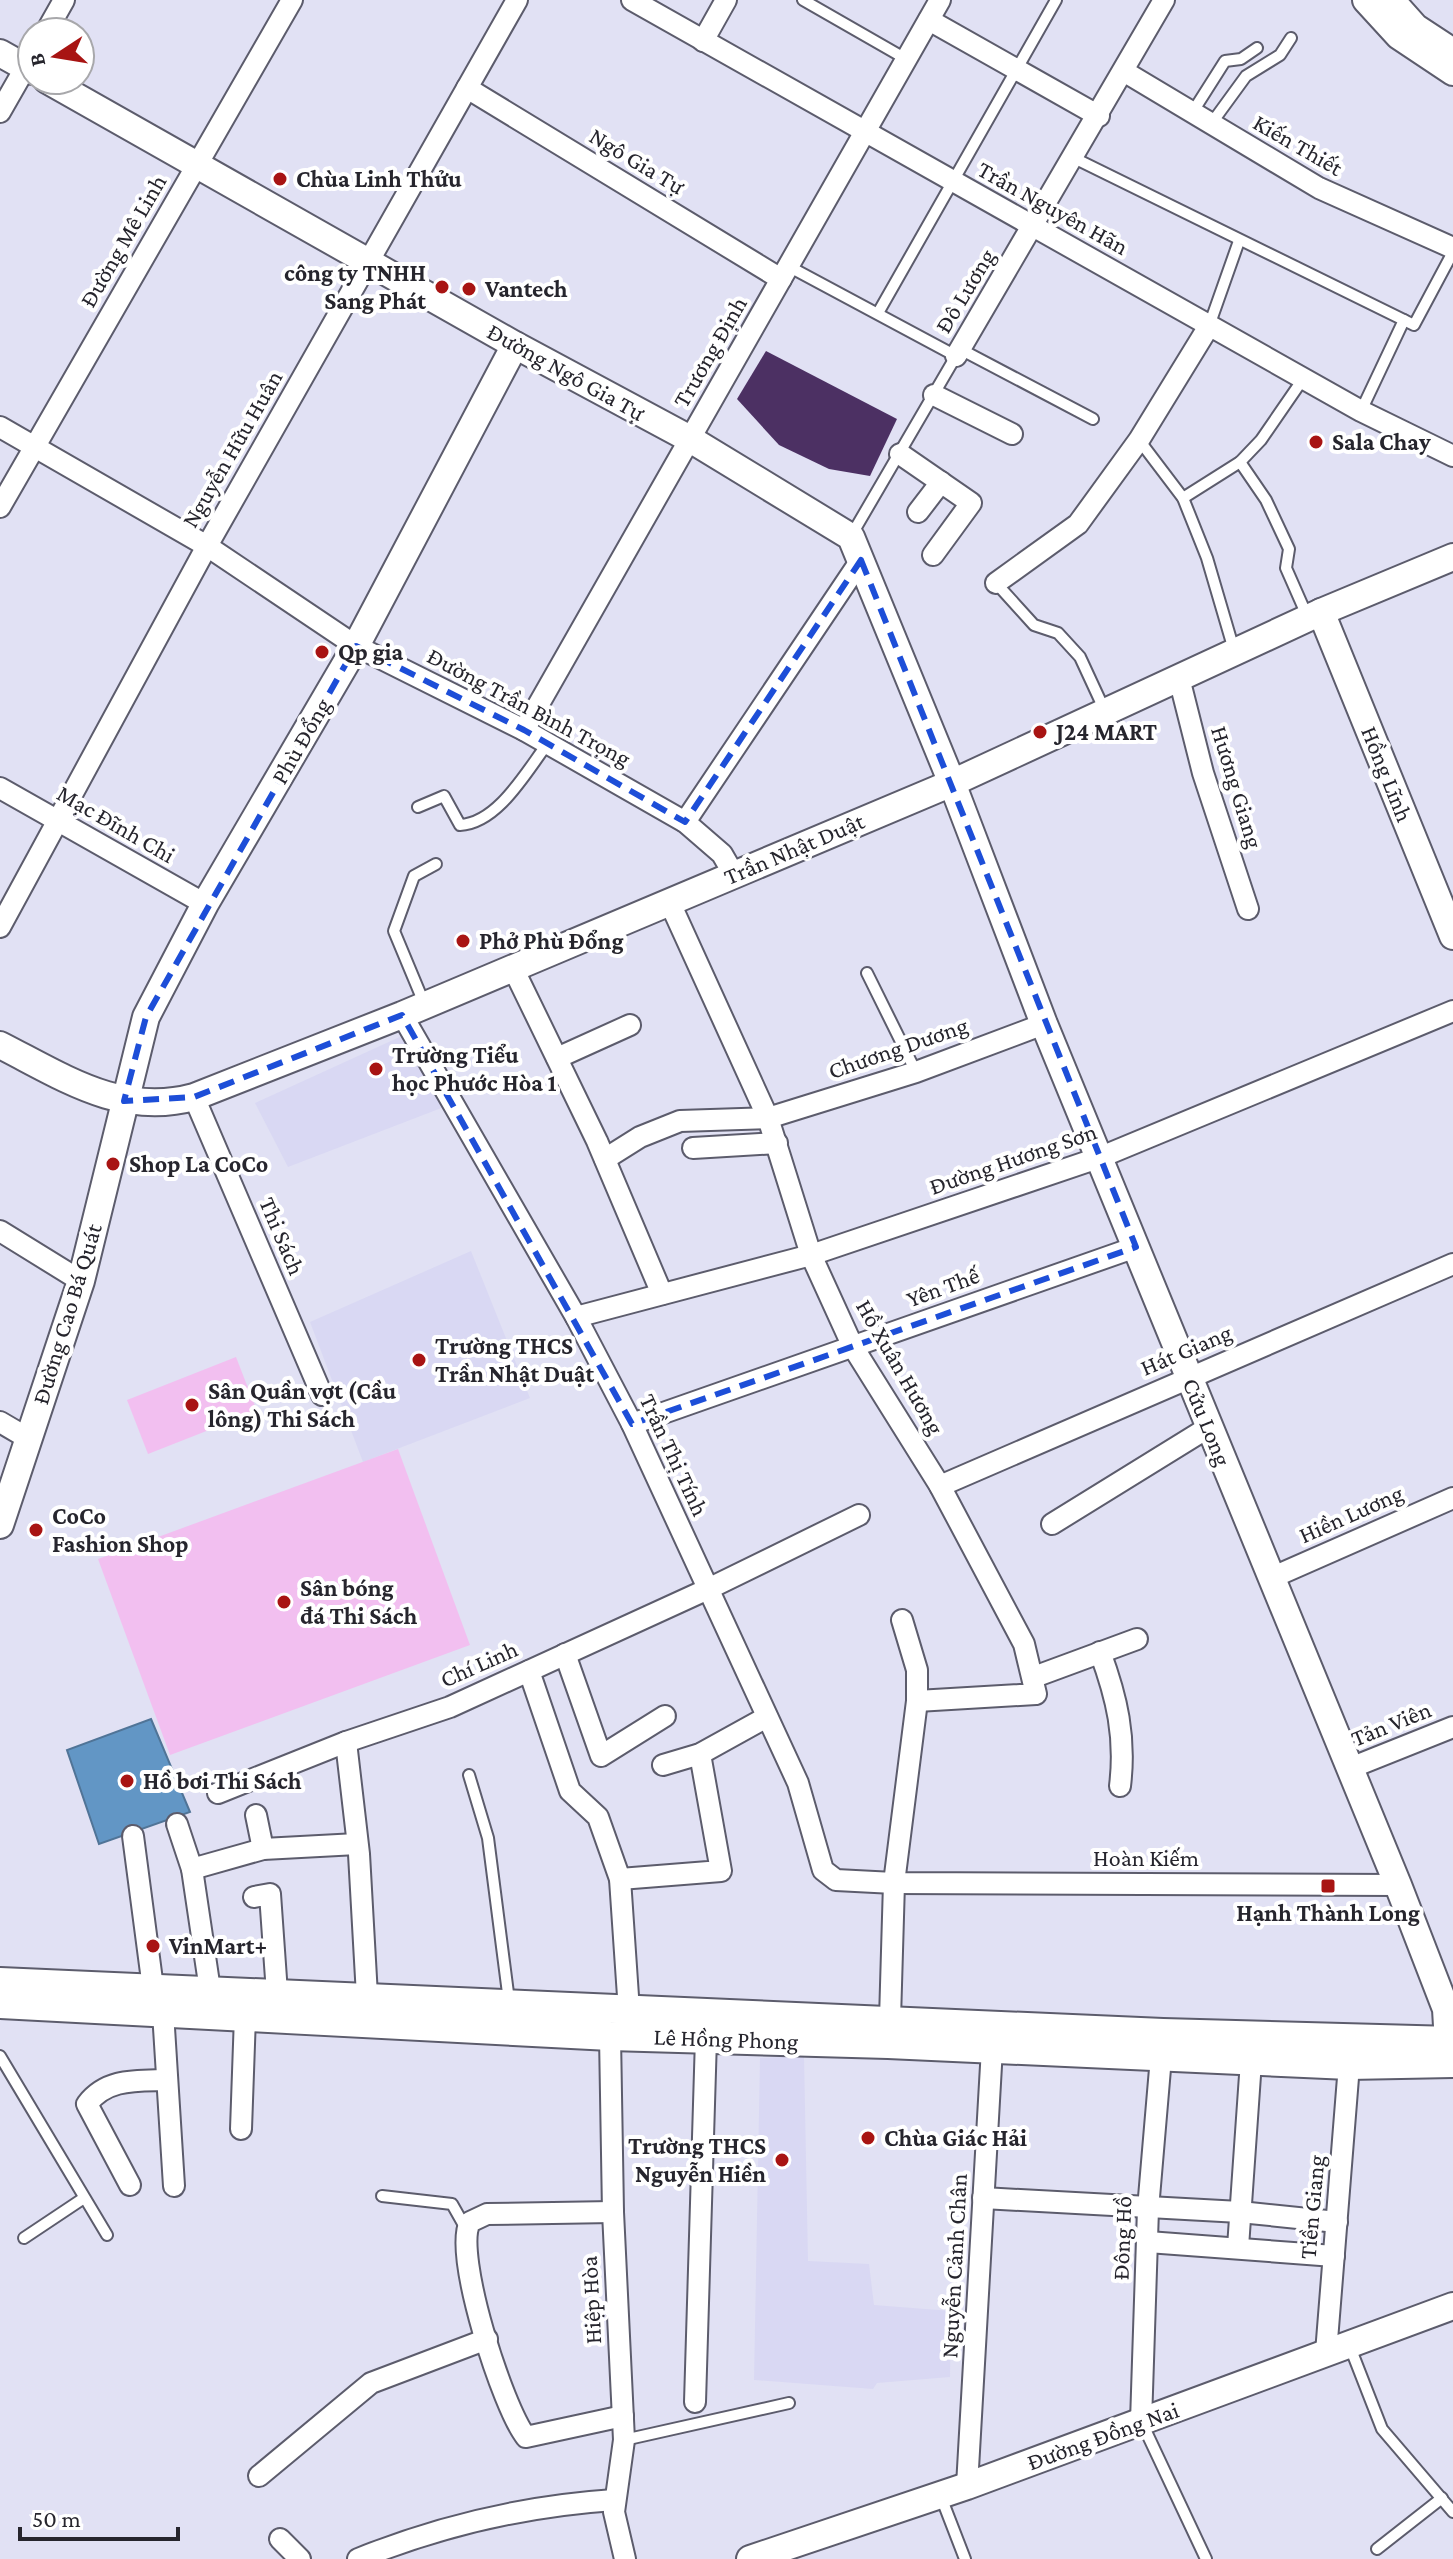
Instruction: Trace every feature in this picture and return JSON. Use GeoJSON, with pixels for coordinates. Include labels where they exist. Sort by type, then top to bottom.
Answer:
{"type":"FeatureCollection","features":[{"type":"Feature","properties":{"kind":"main road","name":"Lê Hồng Phong"},"geometry":{"type":"LineString","coordinates":[[0,1982],[158,2000],[245,2016],[610,2036],[706,2038],[889,2031]]}},
{"type":"Feature","properties":{"kind":"main road","name":"Lê Hồng Phong"},"geometry":{"type":"LineString","coordinates":[[0,2004],[158,2000],[210,1990],[629,2011],[889,2031],[1161,2057],[1349,2065],[1451,2052]]}},
{"type":"Feature","properties":{"kind":"main road","name":"Lê Hồng Phong"},"geometry":{"type":"LineString","coordinates":[[982,2040],[1451,2052]]}},
{"type":"Feature","properties":{"kind":"street","name":"Đường Mê Linh"},"geometry":{"type":"LineString","coordinates":[[0,507],[292,0]]}},
{"type":"Feature","properties":{"kind":"street","name":"Nguyễn Hữu Huân"},"geometry":{"type":"LineString","coordinates":[[0,927],[207,546],[517,0]]}},
{"type":"Feature","properties":{"kind":"street","name":"Trần Nguyên Hãn"},"geometry":{"type":"LineString","coordinates":[[632,0],[1303,379],[1453,456]]}},
{"type":"Feature","properties":{"kind":"street"},"geometry":{"type":"LineString","coordinates":[[703,41],[726,0]]}},
{"type":"Feature","properties":{"kind":"street","name":"Trương Định"},"geometry":{"type":"LineString","coordinates":[[524,730],[940,0]]}},
{"type":"Feature","properties":{"kind":"street","name":"Đô Lương"},"geometry":{"type":"LineString","coordinates":[[958,352],[1125,72],[1164,0]]}},
{"type":"Feature","properties":{"kind":"street"},"geometry":{"type":"LineString","coordinates":[[1366,0],[1399,36],[1453,72]]}},
{"type":"Feature","properties":{"kind":"street"},"geometry":{"type":"LineString","coordinates":[[1391,0],[1415,27],[1453,52]]}},
{"type":"Feature","properties":{"kind":"street"},"geometry":{"type":"LineString","coordinates":[[929,20],[1099,116]]}},
{"type":"Feature","properties":{"kind":"street","name":"Kiến Thiết"},"geometry":{"type":"LineString","coordinates":[[1125,72],[1319,188],[1453,250]]}},
{"type":"Feature","properties":{"kind":"street","name":"Ngô Gia Tự"},"geometry":{"type":"LineString","coordinates":[[467,88],[785,273]]}},
{"type":"Feature","properties":{"kind":"street"},"geometry":{"type":"LineString","coordinates":[[0,112],[16,92]]}},
{"type":"Feature","properties":{"kind":"street","name":"Đường Ngô Gia Tự"},"geometry":{"type":"LineString","coordinates":[[80,96],[515,345],[690,439],[856,548]]}},
{"type":"Feature","properties":{"kind":"street"},"geometry":{"type":"LineString","coordinates":[[996,583],[1078,524],[1139,440],[1209,326]]}},
{"type":"Feature","properties":{"kind":"street","name":"Phù Đổng"},"geometry":{"type":"LineString","coordinates":[[124,1101],[146,1017],[205,904],[356,646],[515,345]]}},
{"type":"Feature","properties":{"kind":"street"},"geometry":{"type":"LineString","coordinates":[[934,395],[1012,434]]}},
{"type":"Feature","properties":{"kind":"street","name":"Đường Trần Bình Trọng"},"geometry":{"type":"LineString","coordinates":[[0,427],[207,546],[356,646],[524,730],[685,822],[722,854],[733,873]]}},
{"type":"Feature","properties":{"kind":"street"},"geometry":{"type":"LineString","coordinates":[[900,454],[971,503],[933,555]]}},
{"type":"Feature","properties":{"kind":"street"},"geometry":{"type":"LineString","coordinates":[[918,512],[941,482]]}},
{"type":"Feature","properties":{"kind":"street"},"geometry":{"type":"LineString","coordinates":[[856,548],[952,783]]}},
{"type":"Feature","properties":{"kind":"street"},"geometry":{"type":"LineString","coordinates":[[685,822],[856,548]]}},
{"type":"Feature","properties":{"kind":"street","name":"Trần Nhật Duật"},"geometry":{"type":"LineString","coordinates":[[0,1045],[73,1082],[124,1101],[160,1104],[194,1097],[414,1010],[512,966],[670,903],[733,873],[952,783],[1235,652],[1453,557]]}},
{"type":"Feature","properties":{"kind":"street","name":"Hồng Lĩnh"},"geometry":{"type":"LineString","coordinates":[[1315,616],[1453,936]]}},
{"type":"Feature","properties":{"kind":"street","name":"Hương Giang"},"geometry":{"type":"LineString","coordinates":[[1179,678],[1203,773],[1248,909]]}},
{"type":"Feature","properties":{"kind":"street","name":"Cửu Long"},"geometry":{"type":"LineString","coordinates":[[952,783],[1044,1024],[1398,1885],[1446,2009],[1451,2052]]}},
{"type":"Feature","properties":{"kind":"street","name":"Mạc Đĩnh Chi"},"geometry":{"type":"LineString","coordinates":[[0,788],[205,904]]}},
{"type":"Feature","properties":{"kind":"street","name":"Hồ Xuân Hương"},"geometry":{"type":"LineString","coordinates":[[670,903],[768,1118],[811,1255],[853,1347],[940,1486],[1024,1644],[1034,1677]]}},
{"type":"Feature","properties":{"kind":"street"},"geometry":{"type":"LineString","coordinates":[[512,966],[605,1159],[662,1294]]}},
{"type":"Feature","properties":{"kind":"street","name":"Trần Thị Tính"},"geometry":{"type":"LineString","coordinates":[[414,1010],[632,1424],[805,1801],[823,1870],[836,1880],[894,1883]]}},
{"type":"Feature","properties":{"kind":"street","name":"Đường Hương Sơn"},"geometry":{"type":"LineString","coordinates":[[576,1317],[811,1255],[1101,1157],[1453,1011]]}},
{"type":"Feature","properties":{"kind":"street","name":"Chương Dương"},"geometry":{"type":"LineString","coordinates":[[605,1159],[640,1137],[680,1121],[768,1118],[916,1072],[1044,1024]]}},
{"type":"Feature","properties":{"kind":"street"},"geometry":{"type":"LineString","coordinates":[[557,1058],[630,1025]]}},
{"type":"Feature","properties":{"kind":"street","name":"Thi Sách"},"geometry":{"type":"LineString","coordinates":[[194,1097],[322,1395]]}},
{"type":"Feature","properties":{"kind":"street","name":"Đường Cao Bá Quát"},"geometry":{"type":"LineString","coordinates":[[0,1525],[81,1281],[124,1101]]}},
{"type":"Feature","properties":{"kind":"street"},"geometry":{"type":"LineString","coordinates":[[693,1148],[777,1143]]}},
{"type":"Feature","properties":{"kind":"street"},"geometry":{"type":"LineString","coordinates":[[0,1231],[81,1281]]}},
{"type":"Feature","properties":{"kind":"street","name":"Yên Thế"},"geometry":{"type":"LineString","coordinates":[[632,1424],[1136,1247]]}},
{"type":"Feature","properties":{"kind":"street","name":"Hát Giang"},"geometry":{"type":"LineString","coordinates":[[940,1486],[1188,1376],[1453,1264]]}},
{"type":"Feature","properties":{"kind":"street"},"geometry":{"type":"LineString","coordinates":[[0,1422],[29,1439]]}},
{"type":"Feature","properties":{"kind":"street"},"geometry":{"type":"LineString","coordinates":[[1052,1524],[1209,1427]]}},
{"type":"Feature","properties":{"kind":"street","name":"Hiền Lương"},"geometry":{"type":"LineString","coordinates":[[1271,1578],[1453,1498]]}},
{"type":"Feature","properties":{"kind":"street","name":"Chí Linh"},"geometry":{"type":"LineString","coordinates":[[218,1793],[346,1742],[450,1707],[708,1589],[859,1515]]}},
{"type":"Feature","properties":{"kind":"street"},"geometry":{"type":"LineString","coordinates":[[889,2031],[894,1883],[917,1701],[917,1670],[902,1620]]}},
{"type":"Feature","properties":{"kind":"street"},"geometry":{"type":"LineString","coordinates":[[917,1701],[1036,1694],[1034,1677],[1137,1639]]}},
{"type":"Feature","properties":{"kind":"street"},"geometry":{"type":"LineString","coordinates":[[1100,1652],[1119,1712],[1125,1751],[1120,1786]]}},
{"type":"Feature","properties":{"kind":"street"},"geometry":{"type":"LineString","coordinates":[[565,1654],[601,1756],[665,1716]]}},
{"type":"Feature","properties":{"kind":"street"},"geometry":{"type":"LineString","coordinates":[[529,1671],[570,1791],[598,1817],[620,1879],[629,2011]]}},
{"type":"Feature","properties":{"kind":"street"},"geometry":{"type":"LineString","coordinates":[[663,1765],[700,1754],[767,1717]]}},
{"type":"Feature","properties":{"kind":"street","name":"Tản Viên"},"geometry":{"type":"LineString","coordinates":[[1348,1769],[1453,1727]]}},
{"type":"Feature","properties":{"kind":"street"},"geometry":{"type":"LineString","coordinates":[[346,1742],[357,1844],[367,1996]]}},
{"type":"Feature","properties":{"kind":"street"},"geometry":{"type":"LineString","coordinates":[[620,1879],[721,1871],[700,1754]]}},
{"type":"Feature","properties":{"kind":"street"},"geometry":{"type":"LineString","coordinates":[[256,1815],[263,1849]]}},
{"type":"Feature","properties":{"kind":"street"},"geometry":{"type":"LineString","coordinates":[[177,1824],[192,1869],[210,1990]]}},
{"type":"Feature","properties":{"kind":"street"},"geometry":{"type":"LineString","coordinates":[[133,1836],[158,2000],[174,2186]]}},
{"type":"Feature","properties":{"kind":"street"},"geometry":{"type":"LineString","coordinates":[[192,1869],[263,1849],[357,1844]]}},
{"type":"Feature","properties":{"kind":"street","name":"Hoàn Kiếm"},"geometry":{"type":"LineString","coordinates":[[894,1883],[1398,1885]]}},
{"type":"Feature","properties":{"kind":"street"},"geometry":{"type":"LineString","coordinates":[[254,1897],[270,1894],[277,1993]]}},
{"type":"Feature","properties":{"kind":"street"},"geometry":{"type":"LineString","coordinates":[[241,2129],[245,2016]]}},
{"type":"Feature","properties":{"kind":"street","name":"Hiệp Hòa"},"geometry":{"type":"LineString","coordinates":[[610,2036],[613,2212],[624,2440],[614,2500],[625,2559]]}},
{"type":"Feature","properties":{"kind":"street"},"geometry":{"type":"LineString","coordinates":[[695,2402],[706,2038]]}},
{"type":"Feature","properties":{"kind":"street","name":"Nguyễn Cảnh Chân"},"geometry":{"type":"LineString","coordinates":[[967,2486],[983,2198],[982,2040]]}},
{"type":"Feature","properties":{"kind":"street","name":"Đông Hồ"},"geometry":{"type":"LineString","coordinates":[[1141,2422],[1148,2209],[1161,2057]]}},
{"type":"Feature","properties":{"kind":"street"},"geometry":{"type":"LineString","coordinates":[[1238,2247],[1251,2061]]}},
{"type":"Feature","properties":{"kind":"street","name":"Tiền Giang"},"geometry":{"type":"LineString","coordinates":[[1338,2349],[1334,2256],[1349,2065]]}},
{"type":"Feature","properties":{"kind":"street"},"geometry":{"type":"LineString","coordinates":[[130,2185],[87,2104],[95,2094],[118,2082],[167,2080]]}},
{"type":"Feature","properties":{"kind":"street"},"geometry":{"type":"LineString","coordinates":[[983,2198],[1240,2212],[1337,2222]]}},
{"type":"Feature","properties":{"kind":"street"},"geometry":{"type":"LineString","coordinates":[[613,2212],[487,2214],[470,2222],[466,2230],[467,2259],[487,2339],[514,2422],[526,2437],[623,2416]]}},
{"type":"Feature","properties":{"kind":"street"},"geometry":{"type":"LineString","coordinates":[[1148,2242],[1334,2256]]}},
{"type":"Feature","properties":{"kind":"street","name":"Đường Đồng Nai"},"geometry":{"type":"LineString","coordinates":[[753,2559],[967,2486],[1453,2306]]}},
{"type":"Feature","properties":{"kind":"street"},"geometry":{"type":"LineString","coordinates":[[259,2476],[371,2383],[487,2339]]}},
{"type":"Feature","properties":{"kind":"street"},"geometry":{"type":"LineString","coordinates":[[358,2559],[423,2533],[499,2513],[614,2500]]}},
{"type":"Feature","properties":{"kind":"street"},"geometry":{"type":"LineString","coordinates":[[280,2539],[300,2559]]}},
{"type":"Feature","properties":{"kind":"lane"},"geometry":{"type":"LineString","coordinates":[[803,0],[906,59]]}},
{"type":"Feature","properties":{"kind":"lane"},"geometry":{"type":"LineString","coordinates":[[878,313],[1019,70],[1056,0]]}},
{"type":"Feature","properties":{"kind":"lane"},"geometry":{"type":"LineString","coordinates":[[1211,124],[1246,76],[1280,55],[1291,38]]}},
{"type":"Feature","properties":{"kind":"lane"},"geometry":{"type":"LineString","coordinates":[[1192,113],[1225,61],[1241,59],[1257,48]]}},
{"type":"Feature","properties":{"kind":"lane"},"geometry":{"type":"LineString","coordinates":[[1074,158],[1414,325],[1453,250]]}},
{"type":"Feature","properties":{"kind":"lane"},"geometry":{"type":"LineString","coordinates":[[1209,326],[1239,241]]}},
{"type":"Feature","properties":{"kind":"lane"},"geometry":{"type":"LineString","coordinates":[[785,273],[878,313],[1093,419]]}},
{"type":"Feature","properties":{"kind":"lane"},"geometry":{"type":"LineString","coordinates":[[1361,411],[1404,320]]}},
{"type":"Feature","properties":{"kind":"lane","name":"Đô Lương"},"geometry":{"type":"LineString","coordinates":[[856,548],[900,454],[958,352]]}},
{"type":"Feature","properties":{"kind":"lane"},"geometry":{"type":"LineString","coordinates":[[1183,498],[1240,462],[1261,440],[1303,379]]}},
{"type":"Feature","properties":{"kind":"lane"},"geometry":{"type":"LineString","coordinates":[[1139,440],[1183,498],[1207,558],[1235,652]]}},
{"type":"Feature","properties":{"kind":"lane"},"geometry":{"type":"LineString","coordinates":[[1240,462],[1266,500],[1289,549],[1286,568],[1315,616]]}},
{"type":"Feature","properties":{"kind":"lane"},"geometry":{"type":"LineString","coordinates":[[996,583],[1034,625],[1058,633],[1080,657],[1106,712]]}},
{"type":"Feature","properties":{"kind":"lane"},"geometry":{"type":"LineString","coordinates":[[418,807],[444,796],[460,825],[478,824],[508,795],[548,743]]}},
{"type":"Feature","properties":{"kind":"lane"},"geometry":{"type":"LineString","coordinates":[[414,1010],[394,931],[414,876],[436,864]]}},
{"type":"Feature","properties":{"kind":"lane"},"geometry":{"type":"LineString","coordinates":[[867,973],[916,1072]]}},
{"type":"Feature","properties":{"kind":"lane"},"geometry":{"type":"LineString","coordinates":[[469,1775],[488,1838],[509,2003]]}},
{"type":"Feature","properties":{"kind":"lane"},"geometry":{"type":"LineString","coordinates":[[0,2056],[107,2235]]}},
{"type":"Feature","properties":{"kind":"lane"},"geometry":{"type":"LineString","coordinates":[[382,2196],[452,2204],[466,2230]]}},
{"type":"Feature","properties":{"kind":"lane"},"geometry":{"type":"LineString","coordinates":[[24,2238],[84,2198]]}},
{"type":"Feature","properties":{"kind":"lane"},"geometry":{"type":"LineString","coordinates":[[1338,2349],[1382,2429],[1453,2512]]}},
{"type":"Feature","properties":{"kind":"lane"},"geometry":{"type":"LineString","coordinates":[[624,2440],[789,2403]]}},
{"type":"Feature","properties":{"kind":"lane"},"geometry":{"type":"LineString","coordinates":[[1141,2422],[1206,2559]]}},
{"type":"Feature","properties":{"kind":"lane"},"geometry":{"type":"LineString","coordinates":[[941,2495],[965,2559]]}},
{"type":"Feature","properties":{"kind":"lane"},"geometry":{"type":"LineString","coordinates":[[1377,2549],[1442,2498]]}},
{"type":"Feature","properties":{"kind":"highlighted area"},"geometry":{"type":"Polygon","coordinates":[[[861,560],[1136,1247],[632,1424],[402,1015],[194,1097],[124,1101],[146,1017],[356,646],[524,730],[685,822],[861,560]]]}},
{"type":"Feature","properties":{"kind":"shaded area","name":"Trường Tiểu học Phước Hòa 1"},"geometry":{"type":"Polygon","coordinates":[[[404,1035],[444,1107],[288,1167],[255,1103],[404,1035]]]}},
{"type":"Feature","properties":{"kind":"shaded area","name":"Trường THCS Trần Nhật Duật"},"geometry":{"type":"Polygon","coordinates":[[[471,1251],[530,1398],[363,1462],[310,1322],[471,1251]]]}},
{"type":"Feature","properties":{"kind":"shaded area","name":"Sân Quần vợt (Cầu lông) Thi Sách"},"geometry":{"type":"Polygon","coordinates":[[[236,1357],[257,1411],[148,1454],[127,1400],[236,1357]]]}},
{"type":"Feature","properties":{"kind":"shaded area","name":"Sân bóng đá Thi Sách"},"geometry":{"type":"Polygon","coordinates":[[[398,1449],[470,1645],[170,1755],[98,1559],[398,1449]]]}},
{"type":"Feature","properties":{"kind":"shaded area","name":"Trường THCS Nguyễn Hiền"},"geometry":{"type":"Polygon","coordinates":[[[804,2056],[808,2261],[869,2264],[874,2305],[951,2311],[950,2377],[877,2383],[873,2389],[754,2380],[760,2058],[804,2056]]]}},
{"type":"Feature","properties":{"kind":"water","name":"Hồ bơi Thi Sách"},"geometry":{"type":"Polygon","coordinates":[[[151,1719],[190,1812],[99,1844],[67,1750],[151,1719]]]}},
{"type":"Feature","properties":{"kind":"building"},"geometry":{"type":"Polygon","coordinates":[[[766,351],[897,419],[870,476],[829,469],[779,445],[737,399],[766,351]]]}},
{"type":"Feature","properties":{"kind":"place","name":"Chùa Linh Thửu"},"geometry":{"type":"Point","coordinates":[280,179]}},
{"type":"Feature","properties":{"kind":"place","name":"công ty TNHH Sang Phát"},"geometry":{"type":"Point","coordinates":[442,287]}},
{"type":"Feature","properties":{"kind":"place","name":"Vantech"},"geometry":{"type":"Point","coordinates":[469,289]}},
{"type":"Feature","properties":{"kind":"place","name":"Sala Chay"},"geometry":{"type":"Point","coordinates":[1316,442]}},
{"type":"Feature","properties":{"kind":"place","name":"Qp gia"},"geometry":{"type":"Point","coordinates":[322,652]}},
{"type":"Feature","properties":{"kind":"place","name":"J24 MART"},"geometry":{"type":"Point","coordinates":[1040,732]}},
{"type":"Feature","properties":{"kind":"place","name":"Phở Phù Đổng"},"geometry":{"type":"Point","coordinates":[463,941]}},
{"type":"Feature","properties":{"kind":"place","name":"Trường Tiểu học Phước Hòa 1"},"geometry":{"type":"Point","coordinates":[376,1069]}},
{"type":"Feature","properties":{"kind":"place","name":"Shop La CoCo"},"geometry":{"type":"Point","coordinates":[113,1164]}},
{"type":"Feature","properties":{"kind":"place","name":"Trường THCS Trần Nhật Duật"},"geometry":{"type":"Point","coordinates":[419,1360]}},
{"type":"Feature","properties":{"kind":"place","name":"Sân Quần vợt (Cầu lông) Thi Sách"},"geometry":{"type":"Point","coordinates":[192,1405]}},
{"type":"Feature","properties":{"kind":"place","name":"CoCo Fashion Shop"},"geometry":{"type":"Point","coordinates":[36,1530]}},
{"type":"Feature","properties":{"kind":"place","name":"Sân bóng đá Thi Sách"},"geometry":{"type":"Point","coordinates":[284,1602]}},
{"type":"Feature","properties":{"kind":"place","name":"Hồ bơi Thi Sách"},"geometry":{"type":"Point","coordinates":[127,1781]}},
{"type":"Feature","properties":{"kind":"place","name":"Hạnh Thành Long"},"geometry":{"type":"Point","coordinates":[1328,1886]}},
{"type":"Feature","properties":{"kind":"place","name":"VinMart+"},"geometry":{"type":"Point","coordinates":[153,1946]}},
{"type":"Feature","properties":{"kind":"place","name":"Chùa Giác Hải"},"geometry":{"type":"Point","coordinates":[868,2138]}},
{"type":"Feature","properties":{"kind":"place","name":"Trường THCS Nguyễn Hiền"},"geometry":{"type":"Point","coordinates":[782,2160]}}]}
